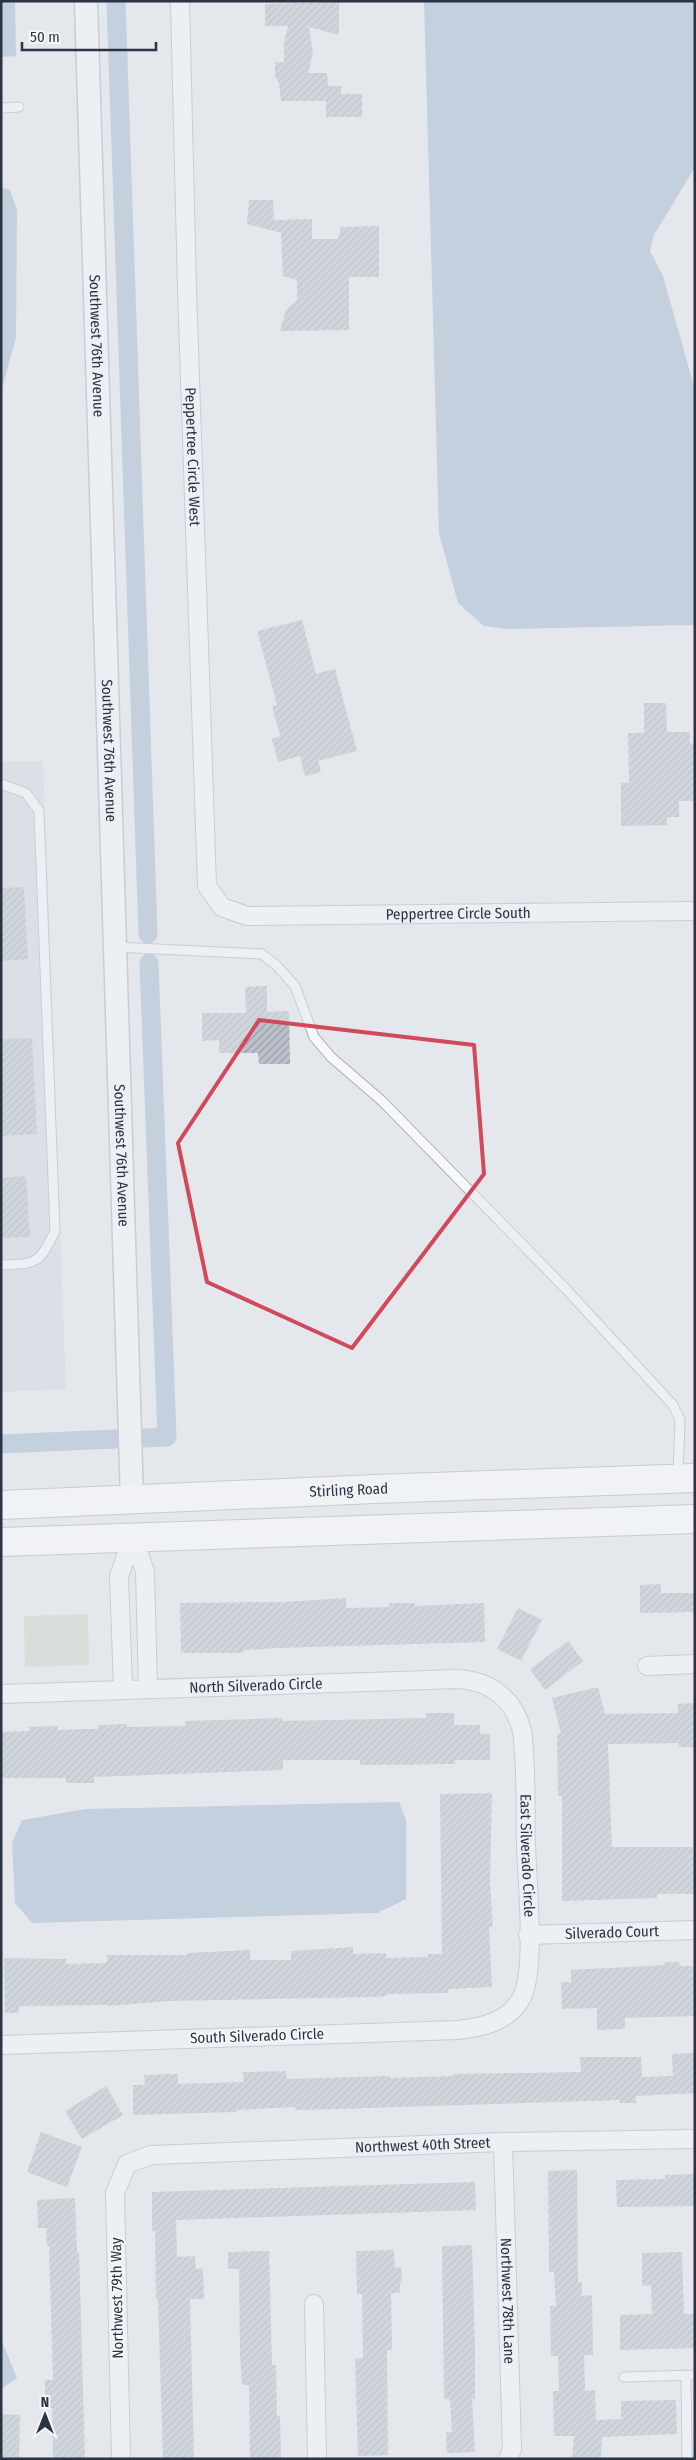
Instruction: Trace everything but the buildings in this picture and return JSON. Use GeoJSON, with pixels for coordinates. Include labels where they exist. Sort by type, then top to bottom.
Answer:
{"type":"FeatureCollection","features":[{"type":"Feature","properties":{"kind":"main road","name":"Stirling Road"},"geometry":{"type":"LineString","coordinates":[[1,1505],[686,1479]]}},
{"type":"Feature","properties":{"kind":"main road"},"geometry":{"type":"LineString","coordinates":[[133,1536],[149,1516],[182,1498]]}},
{"type":"Feature","properties":{"kind":"main road"},"geometry":{"type":"LineString","coordinates":[[1,1542],[133,1536],[695,1519]]}},
{"type":"Feature","properties":{"kind":"street","name":"Southwest 76th Avenue"},"geometry":{"type":"LineString","coordinates":[[86,1],[132,1500]]}},
{"type":"Feature","properties":{"kind":"street","name":"Peppertree Circle West"},"geometry":{"type":"LineString","coordinates":[[180,1],[186,288],[207,886],[222,907]]}},
{"type":"Feature","properties":{"kind":"street","name":"Peppertree Circle South"},"geometry":{"type":"LineString","coordinates":[[222,907],[247,916],[695,911]]}},
{"type":"Feature","properties":{"kind":"street"},"geometry":{"type":"LineString","coordinates":[[133,1536],[145,1572],[148,1689]]}},
{"type":"Feature","properties":{"kind":"street"},"geometry":{"type":"LineString","coordinates":[[123,1689],[119,1576],[133,1536]]}},
{"type":"Feature","properties":{"kind":"street"},"geometry":{"type":"LineString","coordinates":[[647,1666],[695,1664]]}},
{"type":"Feature","properties":{"kind":"street","name":"North Silverado Circle"},"geometry":{"type":"LineString","coordinates":[[1,1694],[458,1679],[481,1682],[504,1698]]}},
{"type":"Feature","properties":{"kind":"street","name":"East Silverado Circle"},"geometry":{"type":"LineString","coordinates":[[504,1698],[519,1719],[523,1741],[528,1935],[526,1986],[522,1997],[509,2014]]}},
{"type":"Feature","properties":{"kind":"street","name":"Silverado Court"},"geometry":{"type":"LineString","coordinates":[[528,1935],[695,1930]]}},
{"type":"Feature","properties":{"kind":"street","name":"South Silverado Circle"},"geometry":{"type":"LineString","coordinates":[[1,2045],[458,2030],[488,2026],[509,2014]]}},
{"type":"Feature","properties":{"kind":"street","name":"Northwest 40th Street"},"geometry":{"type":"LineString","coordinates":[[151,2155],[503,2142],[695,2138]]}},
{"type":"Feature","properties":{"kind":"street","name":"Northwest 78th Lane"},"geometry":{"type":"LineString","coordinates":[[503,2142],[512,2449],[508,2459]]}},
{"type":"Feature","properties":{"kind":"street","name":"Northwest 79th Way"},"geometry":{"type":"LineString","coordinates":[[121,2459],[115,2193],[127,2164],[151,2155]]}},
{"type":"Feature","properties":{"kind":"street"},"geometry":{"type":"LineString","coordinates":[[314,2304],[317,2459]]}},
{"type":"Feature","properties":{"kind":"lane"},"geometry":{"type":"LineString","coordinates":[[1,108],[19,107]]}},
{"type":"Feature","properties":{"kind":"lane"},"geometry":{"type":"LineString","coordinates":[[1,784],[26,793],[38,811],[55,1231],[44,1254],[30,1264],[1,1265]]}},
{"type":"Feature","properties":{"kind":"lane"},"geometry":{"type":"LineString","coordinates":[[115,947],[262,954],[277,966],[295,986],[314,1037],[330,1057],[382,1101],[565,1288],[673,1405],[680,1420],[686,1479]]}},
{"type":"Feature","properties":{"kind":"lane"},"geometry":{"type":"LineString","coordinates":[[624,2377],[690,2375],[687,2459]]}},
{"type":"Feature","properties":{"kind":"highlighted area"},"geometry":{"type":"Polygon","coordinates":[[[259,1020],[474,1045],[484,1174],[352,1348],[207,1282],[178,1143],[259,1020]]]}},
{"type":"Feature","properties":{"kind":"shaded area"},"geometry":{"type":"Polygon","coordinates":[[[43,761],[66,1389],[1,1392],[1,762],[43,761]]]}},
{"type":"Feature","properties":{"kind":"green space"},"geometry":{"type":"Polygon","coordinates":[[[88,1614],[89,1665],[25,1667],[24,1616],[88,1614]]]}},
{"type":"Feature","properties":{"kind":"water"},"geometry":{"type":"Polygon","coordinates":[[[1,1],[15,1],[16,56],[1,57],[1,1]]]}},
{"type":"Feature","properties":{"kind":"water"},"geometry":{"type":"Polygon","coordinates":[[[424,1],[695,1],[695,167],[654,235],[650,251],[663,276],[695,390],[695,625],[507,629],[484,626],[458,603],[439,533],[424,1]]]}},
{"type":"Feature","properties":{"kind":"water"},"geometry":{"type":"Polygon","coordinates":[[[1,187],[10,190],[17,210],[16,338],[1,392],[1,187]]]}},
{"type":"Feature","properties":{"kind":"water"},"geometry":{"type":"Polygon","coordinates":[[[399,1802],[406,1820],[406,1899],[377,1913],[32,1923],[15,1903],[12,1843],[22,1820],[86,1809],[399,1802]]]}},
{"type":"Feature","properties":{"kind":"water"},"geometry":{"type":"Polygon","coordinates":[[[1,2339],[17,2378],[1,2389],[1,2339]]]}},
{"type":"Feature","properties":{"kind":"waterway"},"geometry":{"type":"LineString","coordinates":[[116,1],[148,934]]}},
{"type":"Feature","properties":{"kind":"waterway"},"geometry":{"type":"LineString","coordinates":[[146,1438],[167,1437],[149,963]]}},
{"type":"Feature","properties":{"kind":"waterway"},"geometry":{"type":"LineString","coordinates":[[1,1444],[114,1439]]}}]}
